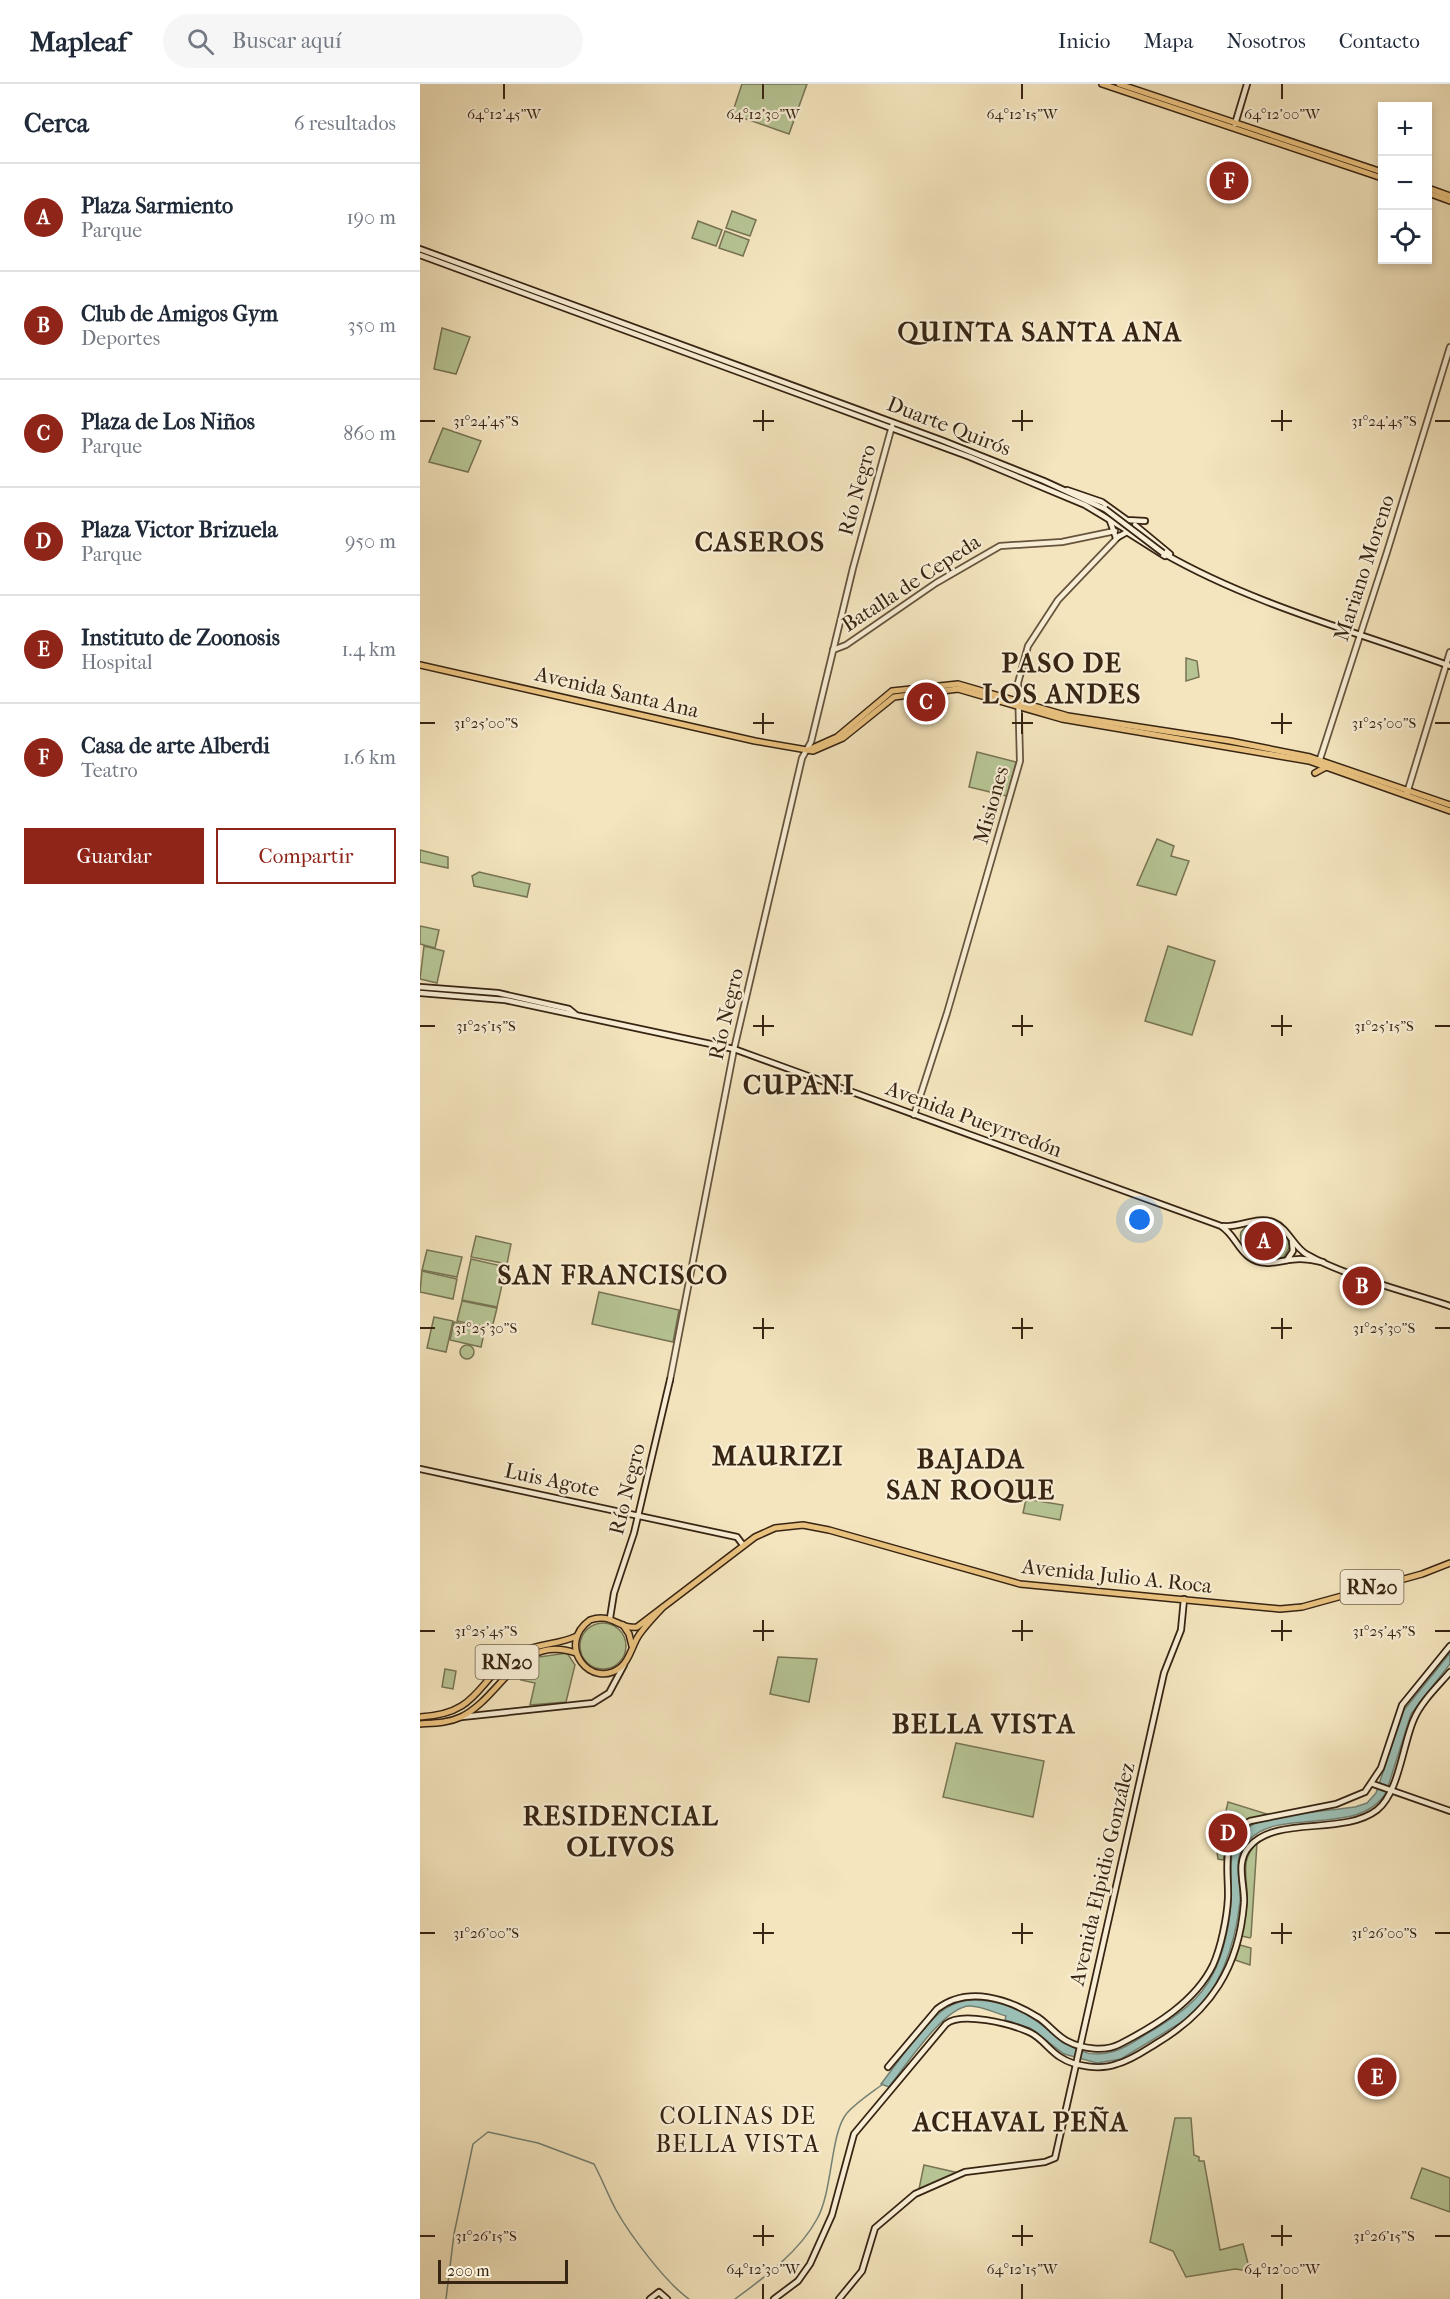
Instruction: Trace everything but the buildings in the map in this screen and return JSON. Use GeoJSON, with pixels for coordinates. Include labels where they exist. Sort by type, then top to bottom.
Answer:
{"type":"FeatureCollection","features":[{"type":"Feature","properties":{"kind":"main road"},"geometry":{"type":"LineString","coordinates":[[1102,84],[1378,176]]}},
{"type":"Feature","properties":{"kind":"main road"},"geometry":{"type":"LineString","coordinates":[[1119,84],[1378,170]]}},
{"type":"Feature","properties":{"kind":"main road"},"geometry":{"type":"LineString","coordinates":[[1237,129],[1235,122],[1247,84]]}},
{"type":"Feature","properties":{"kind":"main road"},"geometry":{"type":"LineString","coordinates":[[1432,189],[1450,196]]}},
{"type":"Feature","properties":{"kind":"main road"},"geometry":{"type":"LineString","coordinates":[[1432,195],[1450,201]]}},
{"type":"Feature","properties":{"kind":"main road","name":"Duarte Quirós"},"geometry":{"type":"LineString","coordinates":[[420,249],[1059,488],[1105,509],[1163,553],[1179,562]]}},
{"type":"Feature","properties":{"kind":"main road","name":"Duarte Quirós"},"geometry":{"type":"LineString","coordinates":[[420,255],[892,425],[1058,493],[1108,519],[1162,555],[1271,603],[1448,666]]}},
{"type":"Feature","properties":{"kind":"main road","name":"Mariano Moreno"},"geometry":{"type":"LineString","coordinates":[[1320,759],[1450,347]]}},
{"type":"Feature","properties":{"kind":"main road","name":"Río Negro"},"geometry":{"type":"LineString","coordinates":[[610,1618],[614,1593],[639,1515],[670,1380],[734,1049],[802,759],[807,751],[892,425]]}},
{"type":"Feature","properties":{"kind":"main road"},"geometry":{"type":"LineString","coordinates":[[1059,488],[1094,498],[1127,520],[1145,521]]}},
{"type":"Feature","properties":{"kind":"main road"},"geometry":{"type":"LineString","coordinates":[[1121,516],[1127,524],[1126,531],[1136,527],[1179,562]]}},
{"type":"Feature","properties":{"kind":"main road"},"geometry":{"type":"LineString","coordinates":[[1108,519],[1116,536]]}},
{"type":"Feature","properties":{"kind":"main road","name":"Misiones"},"geometry":{"type":"LineString","coordinates":[[914,1115],[944,1023],[1020,761],[1018,678],[1030,642],[1058,600],[1116,536],[1126,531]]}},
{"type":"Feature","properties":{"kind":"main road","name":"Batalla de Cepeda"},"geometry":{"type":"LineString","coordinates":[[833,650],[846,645],[970,561],[1000,546],[1116,536]]}},
{"type":"Feature","properties":{"kind":"main road"},"geometry":{"type":"LineString","coordinates":[[1407,794],[1448,666],[1450,652]]}},
{"type":"Feature","properties":{"kind":"main road","name":"Avenida Santa Ana"},"geometry":{"type":"LineString","coordinates":[[420,665],[807,751]]}},
{"type":"Feature","properties":{"kind":"main road"},"geometry":{"type":"LineString","coordinates":[[807,751],[817,750],[839,740],[890,699],[902,695],[958,688],[1062,719],[1263,752],[1326,767],[1407,794],[1450,805]]}},
{"type":"Feature","properties":{"kind":"main road"},"geometry":{"type":"LineString","coordinates":[[1019,705],[1068,716],[1230,741],[1320,759],[1450,811]]}},
{"type":"Feature","properties":{"kind":"main road"},"geometry":{"type":"LineString","coordinates":[[1315,773],[1326,767]]}},
{"type":"Feature","properties":{"kind":"main road","name":"Avenida Pueyrredón"},"geometry":{"type":"LineString","coordinates":[[420,987],[506,994],[568,1009],[575,1014]]}},
{"type":"Feature","properties":{"kind":"main road","name":"Avenida Pueyrredón"},"geometry":{"type":"LineString","coordinates":[[420,993],[490,998],[734,1049],[1221,1226],[1244,1224],[1256,1220],[1272,1222],[1281,1227],[1305,1253],[1323,1262],[1450,1306]]}},
{"type":"Feature","properties":{"kind":"main road"},"geometry":{"type":"LineString","coordinates":[[1237,1242],[1238,1232],[1244,1224]]}},
{"type":"Feature","properties":{"kind":"main road","name":"Avenida Pueyrredón"},"geometry":{"type":"LineString","coordinates":[[1221,1226],[1243,1251],[1257,1262],[1274,1263],[1287,1260],[1323,1262]]}},
{"type":"Feature","properties":{"kind":"main road"},"geometry":{"type":"LineString","coordinates":[[1287,1260],[1293,1251],[1292,1240]]}},
{"type":"Feature","properties":{"kind":"main road","name":"Luis Agote"},"geometry":{"type":"LineString","coordinates":[[420,1469],[737,1537],[743,1545]]}},
{"type":"Feature","properties":{"kind":"main road","name":"Avenida Julio A. Roca"},"geometry":{"type":"LineString","coordinates":[[610,1618],[630,1627],[637,1627],[743,1545],[775,1528],[812,1526],[1020,1584],[1294,1608],[1422,1574],[1450,1563]]}},
{"type":"Feature","properties":{"kind":"main road","name":"Avenida Elpidio González"},"geometry":{"type":"LineString","coordinates":[[839,2299],[862,2271],[875,2228],[915,2194],[965,2172],[1045,2162],[1055,2158],[1164,1673],[1181,1628],[1184,1599]]}},
{"type":"Feature","properties":{"kind":"main road","name":"Avenida Julio A. Roca"},"geometry":{"type":"LineString","coordinates":[[460,1717],[593,1703],[609,1693],[640,1632],[663,1607]]}},
{"type":"Feature","properties":{"kind":"main road","name":"RN20"},"geometry":{"type":"LineString","coordinates":[[420,1717],[446,1714],[466,1705],[479,1694],[503,1665],[527,1649],[577,1636],[590,1620],[610,1618]]}},
{"type":"Feature","properties":{"kind":"main road"},"geometry":{"type":"LineString","coordinates":[[620,1622],[629,1634],[632,1646]]}},
{"type":"Feature","properties":{"kind":"main road"},"geometry":{"type":"LineString","coordinates":[[577,1636],[576,1653],[582,1664],[598,1673],[616,1670],[626,1662]]}},
{"type":"Feature","properties":{"kind":"main road"},"geometry":{"type":"LineString","coordinates":[[888,2067],[937,2009],[945,2003],[967,1995],[989,1998],[1024,2010],[1046,2023],[1065,2040],[1079,2047],[1101,2049],[1119,2045],[1151,2026],[1190,1997],[1214,1963],[1227,1904],[1226,1855],[1239,1828],[1259,1819],[1344,1802],[1376,1785],[1402,1705],[1450,1646]]}},
{"type":"Feature","properties":{"kind":"main road","name":"RN20"},"geometry":{"type":"LineString","coordinates":[[420,1724],[460,1717],[482,1702],[521,1662],[551,1649],[576,1653]]}},
{"type":"Feature","properties":{"kind":"main road"},"geometry":{"type":"LineString","coordinates":[[774,2299],[798,2281],[810,2264],[832,2215],[855,2134],[950,2021],[961,2017],[972,2018],[1028,2031],[1058,2056],[1104,2067],[1137,2056],[1191,2020],[1222,1983],[1233,1953],[1242,1917],[1244,1898],[1241,1864],[1247,1849],[1255,1840],[1273,1832],[1360,1819],[1382,1805],[1415,1716],[1450,1672]]}},
{"type":"Feature","properties":{"kind":"main road"},"geometry":{"type":"LineString","coordinates":[[1376,1785],[1450,1811]]}},
{"type":"Feature","properties":{"kind":"main road"},"geometry":{"type":"LineString","coordinates":[[650,2299],[659,2292],[667,2299]]}},
{"type":"Feature","properties":{"kind":"green space"},"geometry":{"type":"Polygon","coordinates":[[[742,84],[807,84],[789,134],[732,114],[742,84]]]}},
{"type":"Feature","properties":{"kind":"green space"},"geometry":{"type":"Polygon","coordinates":[[[732,211],[756,220],[750,236],[726,228],[732,211]]]}},
{"type":"Feature","properties":{"kind":"green space"},"geometry":{"type":"Polygon","coordinates":[[[698,221],[722,230],[716,246],[692,238],[698,221]]]}},
{"type":"Feature","properties":{"kind":"green space"},"geometry":{"type":"Polygon","coordinates":[[[725,231],[749,240],[743,256],[719,248],[725,231]]]}},
{"type":"Feature","properties":{"kind":"green space"},"geometry":{"type":"Polygon","coordinates":[[[442,328],[470,337],[456,374],[434,369],[442,328]]]}},
{"type":"Feature","properties":{"kind":"green space"},"geometry":{"type":"Polygon","coordinates":[[[443,428],[481,441],[468,472],[429,462],[443,428]]]}},
{"type":"Feature","properties":{"kind":"green space"},"geometry":{"type":"Polygon","coordinates":[[[1186,658],[1197,661],[1199,677],[1186,681],[1186,658]]]}},
{"type":"Feature","properties":{"kind":"green space"},"geometry":{"type":"Polygon","coordinates":[[[929,695],[934,708],[922,713],[920,696],[929,695]]]}},
{"type":"Feature","properties":{"kind":"green space"},"geometry":{"type":"Polygon","coordinates":[[[977,752],[1016,762],[1007,796],[969,787],[977,752]]]}},
{"type":"Feature","properties":{"kind":"green space"},"geometry":{"type":"Polygon","coordinates":[[[1157,839],[1174,846],[1171,856],[1189,861],[1176,895],[1137,885],[1157,839]]]}},
{"type":"Feature","properties":{"kind":"green space"},"geometry":{"type":"Polygon","coordinates":[[[420,850],[448,857],[448,868],[420,862],[420,850]]]}},
{"type":"Feature","properties":{"kind":"green space"},"geometry":{"type":"Polygon","coordinates":[[[479,872],[530,884],[527,897],[474,886],[472,876],[479,872]]]}},
{"type":"Feature","properties":{"kind":"green space"},"geometry":{"type":"Polygon","coordinates":[[[420,926],[439,930],[435,948],[420,944],[420,926]]]}},
{"type":"Feature","properties":{"kind":"green space"},"geometry":{"type":"Polygon","coordinates":[[[424,946],[444,951],[437,983],[420,979],[424,946]]]}},
{"type":"Feature","properties":{"kind":"green space"},"geometry":{"type":"Polygon","coordinates":[[[1168,946],[1215,961],[1192,1035],[1145,1021],[1168,946]]]}},
{"type":"Feature","properties":{"kind":"green space"},"geometry":{"type":"Polygon","coordinates":[[[1249,1223],[1262,1223],[1280,1230],[1288,1239],[1290,1246],[1284,1257],[1269,1260],[1248,1252],[1243,1246],[1241,1232],[1249,1223]]]}},
{"type":"Feature","properties":{"kind":"green space"},"geometry":{"type":"Polygon","coordinates":[[[476,1236],[511,1244],[507,1264],[471,1257],[476,1236]]]}},
{"type":"Feature","properties":{"kind":"green space"},"geometry":{"type":"Polygon","coordinates":[[[427,1250],[462,1257],[457,1277],[422,1270],[427,1250]]]}},
{"type":"Feature","properties":{"kind":"green space"},"geometry":{"type":"Polygon","coordinates":[[[471,1259],[506,1267],[497,1307],[462,1300],[471,1259]]]}},
{"type":"Feature","properties":{"kind":"green space"},"geometry":{"type":"Polygon","coordinates":[[[422,1271],[457,1279],[453,1299],[420,1292],[422,1271]]]}},
{"type":"Feature","properties":{"kind":"green space"},"geometry":{"type":"Polygon","coordinates":[[[599,1292],[679,1310],[673,1342],[592,1324],[599,1292]]]}},
{"type":"Feature","properties":{"kind":"green space"},"geometry":{"type":"Polygon","coordinates":[[[462,1301],[497,1308],[492,1328],[457,1321],[462,1301]]]}},
{"type":"Feature","properties":{"kind":"green space"},"geometry":{"type":"Polygon","coordinates":[[[434,1317],[453,1321],[446,1352],[427,1348],[434,1317]]]}},
{"type":"Feature","properties":{"kind":"green space"},"geometry":{"type":"Polygon","coordinates":[[[454,1322],[485,1329],[481,1347],[450,1340],[454,1322]]]}},
{"type":"Feature","properties":{"kind":"green space"},"geometry":{"type":"Polygon","coordinates":[[[464,1345],[470,1345],[474,1352],[470,1359],[464,1359],[460,1355],[460,1349],[464,1345]]]}},
{"type":"Feature","properties":{"kind":"green space"},"geometry":{"type":"Polygon","coordinates":[[[1026,1499],[1063,1505],[1060,1520],[1023,1513],[1026,1499]]]}},
{"type":"Feature","properties":{"kind":"green space"},"geometry":{"type":"Polygon","coordinates":[[[603,1623],[619,1630],[626,1646],[619,1662],[603,1669],[587,1662],[580,1646],[587,1630],[603,1623]]]}},
{"type":"Feature","properties":{"kind":"green space"},"geometry":{"type":"Polygon","coordinates":[[[567,1653],[575,1665],[566,1702],[530,1705],[535,1683],[521,1680],[526,1663],[539,1657],[567,1653]]]}},
{"type":"Feature","properties":{"kind":"green space"},"geometry":{"type":"Polygon","coordinates":[[[778,1657],[817,1659],[809,1702],[770,1694],[778,1657]]]}},
{"type":"Feature","properties":{"kind":"green space"},"geometry":{"type":"Polygon","coordinates":[[[445,1669],[456,1671],[453,1689],[442,1687],[445,1669]]]}},
{"type":"Feature","properties":{"kind":"green space"},"geometry":{"type":"Polygon","coordinates":[[[956,1743],[1044,1761],[1033,1817],[943,1797],[956,1743]]]}},
{"type":"Feature","properties":{"kind":"green space"},"geometry":{"type":"Polygon","coordinates":[[[1228,1802],[1267,1814],[1239,1826],[1229,1840],[1223,1860],[1218,1859],[1217,1852],[1228,1802]]]}},
{"type":"Feature","properties":{"kind":"green space"},"geometry":{"type":"Polygon","coordinates":[[[1257,1843],[1250,1938],[1242,1936],[1241,1933],[1247,1906],[1246,1862],[1257,1843]]]}},
{"type":"Feature","properties":{"kind":"green space"},"geometry":{"type":"Polygon","coordinates":[[[1240,1945],[1251,1948],[1250,1965],[1235,1960],[1240,1945]]]}},
{"type":"Feature","properties":{"kind":"green space"},"geometry":{"type":"Polygon","coordinates":[[[1175,2118],[1191,2118],[1194,2155],[1199,2157],[1199,2161],[1204,2161],[1220,2250],[1243,2244],[1250,2271],[1235,2269],[1186,2277],[1173,2251],[1150,2242],[1175,2118]]]}},
{"type":"Feature","properties":{"kind":"green space"},"geometry":{"type":"Polygon","coordinates":[[[924,2165],[959,2173],[919,2189],[924,2165]]]}},
{"type":"Feature","properties":{"kind":"green space"},"geometry":{"type":"Polygon","coordinates":[[[1422,2168],[1450,2178],[1450,2212],[1411,2198],[1422,2168]]]}},
{"type":"Feature","properties":{"kind":"water"},"geometry":{"type":"Polygon","coordinates":[[[1450,1653],[1450,1664],[1411,1714],[1386,1793],[1373,1807],[1357,1815],[1338,1819],[1279,1825],[1262,1831],[1248,1841],[1239,1856],[1240,1902],[1230,1951],[1208,1996],[1185,2020],[1121,2059],[1097,2063],[1064,2054],[1030,2028],[1005,2020],[1006,2016],[984,2008],[970,2006],[960,2009],[937,2026],[889,2087],[881,2084],[937,2015],[956,2003],[968,2000],[991,2002],[1015,2009],[1035,2020],[1071,2046],[1091,2054],[1102,2054],[1125,2047],[1180,2012],[1208,1983],[1220,1957],[1226,1937],[1231,1899],[1231,1858],[1237,1840],[1243,1832],[1252,1825],[1273,1818],[1355,1807],[1367,1803],[1376,1793],[1404,1710],[1450,1653]]]}},
{"type":"Feature","properties":{"kind":"waterway"},"geometry":{"type":"LineString","coordinates":[[735,2299],[780,2263],[810,2231],[826,2193],[841,2122],[851,2109],[883,2084]]}},
{"type":"Feature","properties":{"kind":"waterway"},"geometry":{"type":"LineString","coordinates":[[446,2299],[454,2234],[473,2144],[488,2132],[538,2143],[594,2164],[616,2210],[630,2232],[659,2270],[689,2299]]}},
{"type":"Feature","properties":{"kind":"place","name":"Casa de arte Alberdi"},"geometry":{"type":"Point","coordinates":[1229,181]}},
{"type":"Feature","properties":{"kind":"place","name":"Plaza de Los Niños"},"geometry":{"type":"Point","coordinates":[926,702]}},
{"type":"Feature","properties":{"kind":"place","name":"Plaza Sarmiento"},"geometry":{"type":"Point","coordinates":[1264,1241]}},
{"type":"Feature","properties":{"kind":"place","name":"Club de Amigos Gym"},"geometry":{"type":"Point","coordinates":[1362,1286]}},
{"type":"Feature","properties":{"kind":"place","name":"Plaza Victor Brizuela"},"geometry":{"type":"Point","coordinates":[1228,1833]}},
{"type":"Feature","properties":{"kind":"place","name":"Instituto de Zoonosis"},"geometry":{"type":"Point","coordinates":[1377,2077]}},
{"type":"Feature","properties":{"kind":"district","name":"QUINTA SANTA ANA"},"geometry":{"type":"Point","coordinates":[1040,332]}},
{"type":"Feature","properties":{"kind":"district","name":"CASEROS"},"geometry":{"type":"Point","coordinates":[760,542]}},
{"type":"Feature","properties":{"kind":"district","name":"PASO DE LOS ANDES"},"geometry":{"type":"Point","coordinates":[1062,678]}},
{"type":"Feature","properties":{"kind":"district","name":"CUPANI"},"geometry":{"type":"Point","coordinates":[799,1085]}},
{"type":"Feature","properties":{"kind":"district","name":"SAN FRANCISCO"},"geometry":{"type":"Point","coordinates":[613,1275]}},
{"type":"Feature","properties":{"kind":"district","name":"MAURIZI"},"geometry":{"type":"Point","coordinates":[778,1456]}},
{"type":"Feature","properties":{"kind":"district","name":"BAJADA SAN ROQUE"},"geometry":{"type":"Point","coordinates":[971,1474]}},
{"type":"Feature","properties":{"kind":"district","name":"BELLA VISTA"},"geometry":{"type":"Point","coordinates":[984,1724]}},
{"type":"Feature","properties":{"kind":"district","name":"RESIDENCIAL OLIVOS"},"geometry":{"type":"Point","coordinates":[621,1832]}},
{"type":"Feature","properties":{"kind":"district","name":"ACHAVAL PEÑA"},"geometry":{"type":"Point","coordinates":[1021,2122]}},
{"type":"Feature","properties":{"kind":"district","name":"COLINAS DE BELLA VISTA"},"geometry":{"type":"Point","coordinates":[738,2130]}}]}
